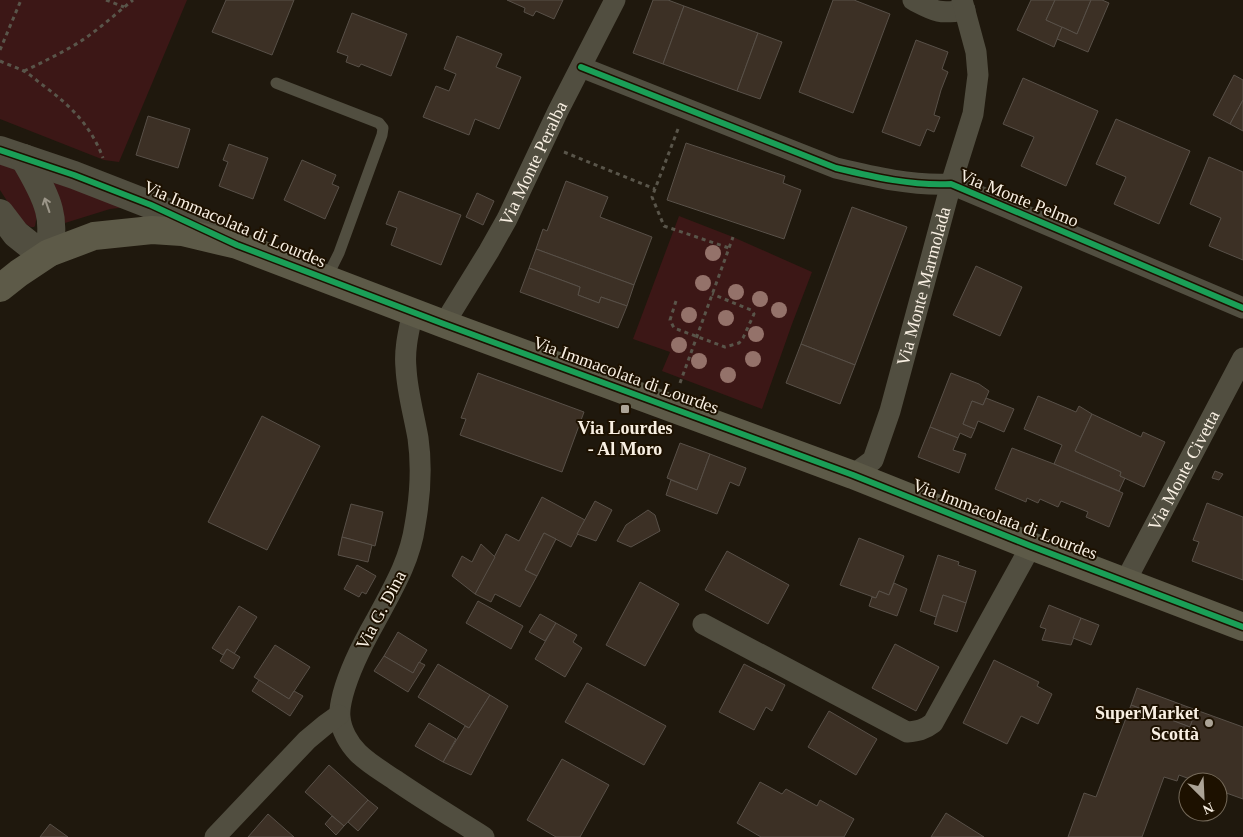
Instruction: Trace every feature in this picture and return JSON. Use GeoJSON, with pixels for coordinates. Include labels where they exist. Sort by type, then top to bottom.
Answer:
{"type":"FeatureCollection","features":[{"type":"Feature","properties":{"kind":"main road"},"geometry":{"type":"LineString","coordinates":[[0,288],[49,253],[94,236],[152,230],[182,232],[237,245]]}},
{"type":"Feature","properties":{"kind":"main road","name":"Via Immacolata di Lourdes"},"geometry":{"type":"LineString","coordinates":[[237,245],[444,324],[853,475],[1243,627]]}},
{"type":"Feature","properties":{"kind":"street","name":"Via Monte Peralba"},"geometry":{"type":"LineString","coordinates":[[444,324],[507,219],[558,111],[615,0]]}},
{"type":"Feature","properties":{"kind":"street"},"geometry":{"type":"LineString","coordinates":[[913,0],[930,10],[949,13],[964,5]]}},
{"type":"Feature","properties":{"kind":"street","name":"Via Monte Marmolada"},"geometry":{"type":"LineString","coordinates":[[853,475],[873,460],[890,411],[951,184],[973,114],[978,75],[976,52],[964,5]]}},
{"type":"Feature","properties":{"kind":"street","name":"Via Monte Pelmo"},"geometry":{"type":"LineString","coordinates":[[581,67],[836,168],[876,178],[920,184],[951,184],[1243,308]]}},
{"type":"Feature","properties":{"kind":"street","name":"Via Immacolata di Lourdes"},"geometry":{"type":"LineString","coordinates":[[12,154],[74,175],[151,205],[237,245]]}},
{"type":"Feature","properties":{"kind":"street","name":"Via Immacolata di Lourdes"},"geometry":{"type":"LineString","coordinates":[[12,154],[37,181],[49,210],[52,233],[49,253]]}},
{"type":"Feature","properties":{"kind":"street"},"geometry":{"type":"LineString","coordinates":[[0,213],[16,234],[31,246],[49,253]]}},
{"type":"Feature","properties":{"kind":"street","name":"Via G. Dina"},"geometry":{"type":"LineString","coordinates":[[412,312],[408,334],[406,368],[419,448],[419,494],[416,525],[411,549],[400,576],[356,657],[346,683],[340,706],[340,716],[350,744],[367,761],[484,837]]}},
{"type":"Feature","properties":{"kind":"street","name":"Via Monte Civetta"},"geometry":{"type":"LineString","coordinates":[[1125,582],[1243,358]]}},
{"type":"Feature","properties":{"kind":"street"},"geometry":{"type":"LineString","coordinates":[[703,624],[907,732],[918,731],[926,729],[933,723],[1032,546]]}},
{"type":"Feature","properties":{"kind":"street"},"geometry":{"type":"LineString","coordinates":[[217,836],[307,740],[325,725],[340,716]]}},
{"type":"Feature","properties":{"kind":"lane"},"geometry":{"type":"LineString","coordinates":[[276,83],[379,123],[383,128],[339,253],[326,279]]}},
{"type":"Feature","properties":{"kind":"path"},"geometry":{"type":"LineString","coordinates":[[0,50],[21,0]]}},
{"type":"Feature","properties":{"kind":"path"},"geometry":{"type":"LineString","coordinates":[[106,0],[124,7]]}},
{"type":"Feature","properties":{"kind":"path"},"geometry":{"type":"LineString","coordinates":[[23,71],[74,45],[133,0]]}},
{"type":"Feature","properties":{"kind":"path"},"geometry":{"type":"LineString","coordinates":[[0,60],[23,71],[63,100],[80,117],[91,132],[104,160]]}},
{"type":"Feature","properties":{"kind":"path"},"geometry":{"type":"LineString","coordinates":[[680,122],[652,197],[664,226],[729,248]]}},
{"type":"Feature","properties":{"kind":"path"},"geometry":{"type":"LineString","coordinates":[[556,149],[656,189]]}},
{"type":"Feature","properties":{"kind":"path"},"geometry":{"type":"LineString","coordinates":[[680,383],[733,236]]}},
{"type":"Feature","properties":{"kind":"path"},"geometry":{"type":"LineString","coordinates":[[676,301],[670,320],[674,328],[725,347],[739,343],[754,314],[752,310],[712,294]]}},
{"type":"Feature","properties":{"kind":"shaded area"},"geometry":{"type":"Polygon","coordinates":[[[0,0],[187,0],[119,162],[104,160],[0,119],[0,0]]]}},
{"type":"Feature","properties":{"kind":"shaded area"},"geometry":{"type":"Polygon","coordinates":[[[0,159],[9,162],[22,178],[37,215],[34,227],[24,223],[0,190],[0,159]]]}},
{"type":"Feature","properties":{"kind":"shaded area"},"geometry":{"type":"Polygon","coordinates":[[[47,176],[127,207],[110,209],[65,223],[47,176]]]}},
{"type":"Feature","properties":{"kind":"shaded area"},"geometry":{"type":"Polygon","coordinates":[[[679,216],[733,237],[812,272],[762,409],[662,371],[670,352],[633,339],[679,216]]]}},
{"type":"Feature","properties":{"kind":"building"},"geometry":{"type":"Polygon","coordinates":[[[226,0],[294,0],[272,55],[212,32],[226,0]]]}},
{"type":"Feature","properties":{"kind":"building"},"geometry":{"type":"Polygon","coordinates":[[[507,0],[563,0],[554,19],[536,11],[533,16],[524,12],[525,8],[507,0]]]}},
{"type":"Feature","properties":{"kind":"building"},"geometry":{"type":"Polygon","coordinates":[[[653,0],[668,0],[684,6],[663,64],[633,53],[653,0]]]}},
{"type":"Feature","properties":{"kind":"building"},"geometry":{"type":"Polygon","coordinates":[[[833,0],[854,0],[890,14],[853,113],[799,92],[833,0]]]}},
{"type":"Feature","properties":{"kind":"building"},"geometry":{"type":"Polygon","coordinates":[[[1031,0],[1055,0],[1046,20],[1062,27],[1054,47],[1017,30],[1031,0]]]}},
{"type":"Feature","properties":{"kind":"building"},"geometry":{"type":"Polygon","coordinates":[[[1055,0],[1091,0],[1077,34],[1046,20],[1055,0]]]}},
{"type":"Feature","properties":{"kind":"building"},"geometry":{"type":"Polygon","coordinates":[[[1091,0],[1102,0],[1109,3],[1088,52],[1057,39],[1062,27],[1077,34],[1091,0]]]}},
{"type":"Feature","properties":{"kind":"building"},"geometry":{"type":"Polygon","coordinates":[[[684,6],[758,33],[737,91],[663,64],[684,6]]]}},
{"type":"Feature","properties":{"kind":"building"},"geometry":{"type":"Polygon","coordinates":[[[352,13],[407,34],[391,76],[361,64],[359,67],[346,62],[348,56],[337,52],[352,13]]]}},
{"type":"Feature","properties":{"kind":"building"},"geometry":{"type":"Polygon","coordinates":[[[758,33],[782,42],[760,99],[737,91],[758,33]]]}},
{"type":"Feature","properties":{"kind":"building"},"geometry":{"type":"Polygon","coordinates":[[[457,36],[502,54],[496,67],[521,77],[499,129],[475,119],[469,135],[423,117],[436,86],[449,91],[456,74],[444,69],[457,36]]]}},
{"type":"Feature","properties":{"kind":"building"},"geometry":{"type":"Polygon","coordinates":[[[916,40],[948,52],[942,69],[948,72],[934,115],[940,117],[934,132],[927,129],[920,146],[882,132],[916,40]]]}},
{"type":"Feature","properties":{"kind":"building"},"geometry":{"type":"Polygon","coordinates":[[[1234,75],[1243,80],[1243,100],[1230,124],[1213,115],[1234,75]]]}},
{"type":"Feature","properties":{"kind":"building"},"geometry":{"type":"Polygon","coordinates":[[[1023,78],[1098,111],[1066,186],[1021,166],[1034,137],[1003,124],[1023,78]]]}},
{"type":"Feature","properties":{"kind":"building"},"geometry":{"type":"Polygon","coordinates":[[[1243,100],[1243,131],[1230,124],[1243,100]]]}},
{"type":"Feature","properties":{"kind":"building"},"geometry":{"type":"Polygon","coordinates":[[[148,116],[190,129],[178,168],[136,155],[148,116]]]}},
{"type":"Feature","properties":{"kind":"building"},"geometry":{"type":"Polygon","coordinates":[[[1116,119],[1190,151],[1159,224],[1114,204],[1126,177],[1096,164],[1116,119]]]}},
{"type":"Feature","properties":{"kind":"building"},"geometry":{"type":"Polygon","coordinates":[[[686,143],[785,176],[783,183],[801,190],[784,239],[667,200],[686,143]]]}},
{"type":"Feature","properties":{"kind":"building"},"geometry":{"type":"Polygon","coordinates":[[[229,144],[268,158],[253,199],[219,186],[228,162],[223,160],[229,144]]]}},
{"type":"Feature","properties":{"kind":"building"},"geometry":{"type":"Polygon","coordinates":[[[1209,157],[1243,172],[1243,260],[1209,246],[1221,218],[1190,204],[1209,157]]]}},
{"type":"Feature","properties":{"kind":"building"},"geometry":{"type":"Polygon","coordinates":[[[302,160],[336,175],[332,184],[339,187],[325,219],[284,200],[302,160]]]}},
{"type":"Feature","properties":{"kind":"building"},"geometry":{"type":"Polygon","coordinates":[[[566,181],[608,197],[600,217],[652,237],[634,285],[536,249],[543,229],[547,231],[566,181]]]}},
{"type":"Feature","properties":{"kind":"building"},"geometry":{"type":"Polygon","coordinates":[[[399,191],[461,215],[441,265],[391,245],[397,228],[386,224],[399,191]]]}},
{"type":"Feature","properties":{"kind":"building"},"geometry":{"type":"Polygon","coordinates":[[[477,193],[494,201],[483,225],[466,217],[477,193]]]}},
{"type":"Feature","properties":{"kind":"building"},"geometry":{"type":"Polygon","coordinates":[[[852,207],[907,227],[855,365],[801,344],[852,207]]]}},
{"type":"Feature","properties":{"kind":"building"},"geometry":{"type":"Polygon","coordinates":[[[536,249],[634,285],[627,306],[601,297],[599,303],[578,295],[580,287],[529,268],[536,249]]]}},
{"type":"Feature","properties":{"kind":"building"},"geometry":{"type":"Polygon","coordinates":[[[976,266],[1022,287],[1000,336],[953,315],[976,266]]]}},
{"type":"Feature","properties":{"kind":"building"},"geometry":{"type":"Polygon","coordinates":[[[529,268],[580,287],[578,295],[599,303],[601,297],[627,306],[618,328],[520,292],[529,268]]]}},
{"type":"Feature","properties":{"kind":"building"},"geometry":{"type":"Polygon","coordinates":[[[801,344],[855,365],[840,404],[786,383],[801,344]]]}},
{"type":"Feature","properties":{"kind":"building"},"geometry":{"type":"Polygon","coordinates":[[[478,373],[584,412],[562,472],[460,435],[466,419],[461,418],[478,373]]]}},
{"type":"Feature","properties":{"kind":"building"},"geometry":{"type":"Polygon","coordinates":[[[951,373],[979,384],[989,391],[983,405],[972,401],[963,424],[975,429],[971,438],[960,433],[958,438],[930,427],[951,373]]]}},
{"type":"Feature","properties":{"kind":"building"},"geometry":{"type":"Polygon","coordinates":[[[1038,396],[1076,412],[1079,406],[1092,414],[1075,451],[1121,472],[1120,476],[1125,478],[1119,491],[1054,464],[1062,445],[1024,429],[1038,396]]]}},
{"type":"Feature","properties":{"kind":"building"},"geometry":{"type":"Polygon","coordinates":[[[986,398],[1014,409],[1004,432],[978,421],[975,429],[963,424],[972,401],[983,405],[986,398]]]}},
{"type":"Feature","properties":{"kind":"building"},"geometry":{"type":"Polygon","coordinates":[[[1092,414],[1141,437],[1143,432],[1165,442],[1144,487],[1120,476],[1121,472],[1075,451],[1092,414]]]}},
{"type":"Feature","properties":{"kind":"building"},"geometry":{"type":"Polygon","coordinates":[[[262,416],[320,446],[267,550],[208,522],[262,416]]]}},
{"type":"Feature","properties":{"kind":"building"},"geometry":{"type":"Polygon","coordinates":[[[930,427],[958,438],[953,450],[966,454],[959,473],[918,457],[930,427]]]}},
{"type":"Feature","properties":{"kind":"building"},"geometry":{"type":"Polygon","coordinates":[[[680,443],[710,454],[697,490],[667,478],[680,443]]]}},
{"type":"Feature","properties":{"kind":"building"},"geometry":{"type":"Polygon","coordinates":[[[1012,448],[1123,493],[1109,527],[1086,517],[1088,512],[1061,501],[1058,507],[1040,499],[1038,503],[1027,498],[1026,502],[995,489],[1012,448]]]}},
{"type":"Feature","properties":{"kind":"building"},"geometry":{"type":"Polygon","coordinates":[[[710,454],[746,468],[739,486],[730,482],[717,514],[666,495],[671,480],[697,490],[710,454]]]}},
{"type":"Feature","properties":{"kind":"building"},"geometry":{"type":"Polygon","coordinates":[[[1215,471],[1223,474],[1219,480],[1212,478],[1215,471]]]}},
{"type":"Feature","properties":{"kind":"building"},"geometry":{"type":"Polygon","coordinates":[[[542,497],[585,520],[571,547],[544,533],[525,570],[537,576],[520,607],[495,594],[491,602],[475,594],[506,534],[519,541],[542,497]]]}},
{"type":"Feature","properties":{"kind":"building"},"geometry":{"type":"Polygon","coordinates":[[[595,501],[612,510],[596,541],[577,534],[595,501]]]}},
{"type":"Feature","properties":{"kind":"building"},"geometry":{"type":"Polygon","coordinates":[[[1207,503],[1243,517],[1243,580],[1192,561],[1199,542],[1193,540],[1207,503]]]}},
{"type":"Feature","properties":{"kind":"building"},"geometry":{"type":"Polygon","coordinates":[[[351,504],[383,512],[375,546],[342,537],[351,504]]]}},
{"type":"Feature","properties":{"kind":"building"},"geometry":{"type":"Polygon","coordinates":[[[648,510],[655,515],[660,531],[631,547],[617,541],[626,525],[648,510]]]}},
{"type":"Feature","properties":{"kind":"building"},"geometry":{"type":"Polygon","coordinates":[[[544,533],[556,539],[537,576],[525,570],[544,533]]]}},
{"type":"Feature","properties":{"kind":"building"},"geometry":{"type":"Polygon","coordinates":[[[342,537],[372,545],[368,562],[338,555],[342,537]]]}},
{"type":"Feature","properties":{"kind":"building"},"geometry":{"type":"Polygon","coordinates":[[[859,538],[904,556],[889,595],[879,591],[876,598],[840,585],[859,538]]]}},
{"type":"Feature","properties":{"kind":"building"},"geometry":{"type":"Polygon","coordinates":[[[481,544],[495,557],[475,594],[452,576],[462,556],[472,562],[481,544]]]}},
{"type":"Feature","properties":{"kind":"building"},"geometry":{"type":"Polygon","coordinates":[[[727,551],[789,585],[768,624],[705,590],[727,551]]]}},
{"type":"Feature","properties":{"kind":"building"},"geometry":{"type":"Polygon","coordinates":[[[938,555],[959,562],[958,565],[976,571],[966,603],[943,595],[936,617],[920,611],[938,555]]]}},
{"type":"Feature","properties":{"kind":"building"},"geometry":{"type":"Polygon","coordinates":[[[357,565],[376,576],[366,594],[362,592],[359,597],[344,589],[357,565]]]}},
{"type":"Feature","properties":{"kind":"building"},"geometry":{"type":"Polygon","coordinates":[[[640,582],[679,604],[645,666],[606,645],[640,582]]]}},
{"type":"Feature","properties":{"kind":"building"},"geometry":{"type":"Polygon","coordinates":[[[894,583],[907,589],[897,616],[869,606],[872,597],[876,598],[879,591],[889,595],[894,583]]]}},
{"type":"Feature","properties":{"kind":"building"},"geometry":{"type":"Polygon","coordinates":[[[943,595],[966,603],[957,632],[934,624],[943,595]]]}},
{"type":"Feature","properties":{"kind":"building"},"geometry":{"type":"Polygon","coordinates":[[[478,601],[523,626],[511,649],[466,623],[478,601]]]}},
{"type":"Feature","properties":{"kind":"building"},"geometry":{"type":"Polygon","coordinates":[[[1049,605],[1081,618],[1071,645],[1042,640],[1046,629],[1040,627],[1049,605]]]}},
{"type":"Feature","properties":{"kind":"building"},"geometry":{"type":"Polygon","coordinates":[[[239,606],[257,617],[234,654],[227,649],[223,655],[212,648],[239,606]]]}},
{"type":"Feature","properties":{"kind":"building"},"geometry":{"type":"Polygon","coordinates":[[[540,614],[556,623],[545,641],[529,632],[540,614]]]}},
{"type":"Feature","properties":{"kind":"building"},"geometry":{"type":"Polygon","coordinates":[[[1081,618],[1099,625],[1091,645],[1073,638],[1081,618]]]}},
{"type":"Feature","properties":{"kind":"building"},"geometry":{"type":"Polygon","coordinates":[[[556,623],[577,635],[573,642],[582,648],[565,677],[535,659],[556,623]]]}},
{"type":"Feature","properties":{"kind":"building"},"geometry":{"type":"Polygon","coordinates":[[[398,632],[427,650],[413,673],[384,656],[398,632]]]}},
{"type":"Feature","properties":{"kind":"building"},"geometry":{"type":"Polygon","coordinates":[[[895,644],[939,667],[916,711],[872,688],[895,644]]]}},
{"type":"Feature","properties":{"kind":"building"},"geometry":{"type":"Polygon","coordinates":[[[275,645],[310,667],[289,699],[254,677],[275,645]]]}},
{"type":"Feature","properties":{"kind":"building"},"geometry":{"type":"Polygon","coordinates":[[[227,649],[240,657],[233,669],[220,661],[227,649]]]}},
{"type":"Feature","properties":{"kind":"building"},"geometry":{"type":"Polygon","coordinates":[[[384,656],[413,673],[419,662],[425,665],[408,692],[374,671],[384,656]]]}},
{"type":"Feature","properties":{"kind":"building"},"geometry":{"type":"Polygon","coordinates":[[[994,660],[1039,682],[1037,686],[1052,694],[1038,724],[1021,716],[1007,744],[963,723],[994,660]]]}},
{"type":"Feature","properties":{"kind":"building"},"geometry":{"type":"Polygon","coordinates":[[[438,664],[490,695],[469,728],[418,697],[438,664]]]}},
{"type":"Feature","properties":{"kind":"building"},"geometry":{"type":"Polygon","coordinates":[[[744,664],[785,685],[772,711],[766,707],[754,730],[719,712],[744,664]]]}},
{"type":"Feature","properties":{"kind":"building"},"geometry":{"type":"Polygon","coordinates":[[[259,680],[289,699],[294,691],[303,696],[290,716],[252,691],[259,680]]]}},
{"type":"Feature","properties":{"kind":"building"},"geometry":{"type":"Polygon","coordinates":[[[587,683],[666,726],[644,765],[565,722],[587,683]]]}},
{"type":"Feature","properties":{"kind":"building"},"geometry":{"type":"Polygon","coordinates":[[[1137,688],[1196,710],[1190,727],[1131,705],[1137,688]]]}},
{"type":"Feature","properties":{"kind":"building"},"geometry":{"type":"Polygon","coordinates":[[[490,695],[508,706],[471,775],[443,762],[465,726],[469,728],[490,695]]]}},
{"type":"Feature","properties":{"kind":"building"},"geometry":{"type":"Polygon","coordinates":[[[1131,705],[1190,727],[1196,710],[1243,727],[1243,799],[1228,794],[1228,772],[1178,772],[1177,781],[1164,777],[1142,837],[1068,837],[1084,793],[1096,797],[1131,705]]]}},
{"type":"Feature","properties":{"kind":"building"},"geometry":{"type":"Polygon","coordinates":[[[829,711],[877,739],[856,775],[808,747],[829,711]]]}},
{"type":"Feature","properties":{"kind":"building"},"geometry":{"type":"Polygon","coordinates":[[[429,723],[456,739],[443,762],[415,746],[429,723]]]}},
{"type":"Feature","properties":{"kind":"building"},"geometry":{"type":"Polygon","coordinates":[[[562,759],[609,785],[580,837],[556,837],[527,820],[562,759]]]}},
{"type":"Feature","properties":{"kind":"building"},"geometry":{"type":"Polygon","coordinates":[[[329,765],[368,800],[344,826],[305,792],[329,765]]]}},
{"type":"Feature","properties":{"kind":"building"},"geometry":{"type":"Polygon","coordinates":[[[760,782],[782,794],[786,789],[817,806],[820,800],[854,819],[844,837],[761,837],[737,823],[760,782]]]}},
{"type":"Feature","properties":{"kind":"building"},"geometry":{"type":"Polygon","coordinates":[[[368,800],[378,808],[358,831],[348,822],[368,800]]]}},
{"type":"Feature","properties":{"kind":"building"},"geometry":{"type":"Polygon","coordinates":[[[946,813],[984,837],[931,837],[946,813]]]}},
{"type":"Feature","properties":{"kind":"building"},"geometry":{"type":"Polygon","coordinates":[[[268,814],[294,837],[248,837],[268,814]]]}},
{"type":"Feature","properties":{"kind":"building"},"geometry":{"type":"Polygon","coordinates":[[[332,816],[344,826],[336,835],[325,824],[332,816]]]}},
{"type":"Feature","properties":{"kind":"building"},"geometry":{"type":"Polygon","coordinates":[[[50,824],[68,837],[40,837],[50,824]]]}},
{"type":"Feature","properties":{"kind":"cycle path"},"geometry":{"type":"LineString","coordinates":[[581,67],[836,168],[907,182],[951,184],[1243,308]]}},
{"type":"Feature","properties":{"kind":"cycle path"},"geometry":{"type":"LineString","coordinates":[[0,150],[74,175],[151,205],[237,245],[444,324],[853,475],[1031,546],[1243,627]]}},
{"type":"Feature","properties":{"kind":"place","name":"Via Lourdes - Al Moro"},"geometry":{"type":"Point","coordinates":[625,409]}},
{"type":"Feature","properties":{"kind":"place","name":"SuperMarket Scottà"},"geometry":{"type":"Point","coordinates":[1209,723]}}]}
